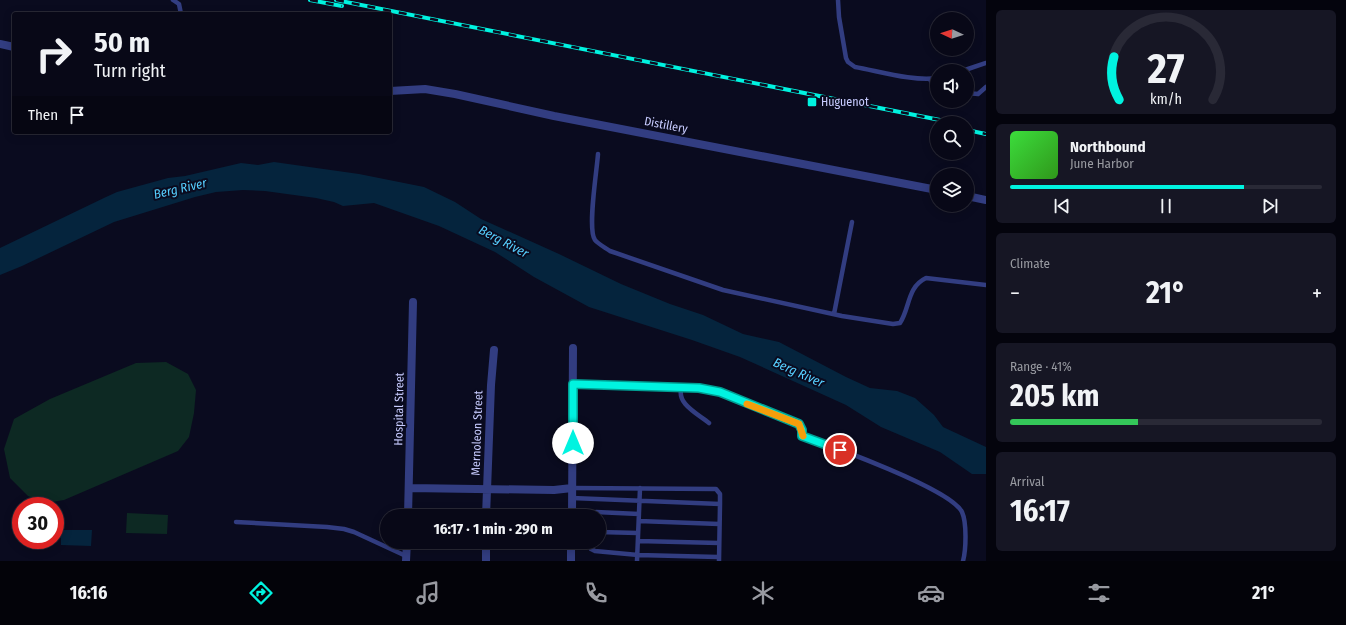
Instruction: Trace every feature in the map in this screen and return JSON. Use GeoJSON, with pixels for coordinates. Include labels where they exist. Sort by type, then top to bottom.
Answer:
{"type":"FeatureCollection","features":[{"type":"Feature","properties":{"kind":"street"},"geometry":{"type":"LineString","coordinates":[[0,44],[12,47]]}},
{"type":"Feature","properties":{"kind":"street","name":"Distillery"},"geometry":{"type":"LineString","coordinates":[[392,91],[424,89],[455,94],[554,116],[930,189]]}},
{"type":"Feature","properties":{"kind":"street"},"geometry":{"type":"LineString","coordinates":[[974,197],[986,200]]}},
{"type":"Feature","properties":{"kind":"street","name":"Hospital Street"},"geometry":{"type":"LineString","coordinates":[[408,509],[413,302]]}},
{"type":"Feature","properties":{"kind":"street"},"geometry":{"type":"LineString","coordinates":[[572,509],[573,348]]}},
{"type":"Feature","properties":{"kind":"street","name":"Mernoleon Street"},"geometry":{"type":"LineString","coordinates":[[486,509],[491,385],[494,350]]}},
{"type":"Feature","properties":{"kind":"street"},"geometry":{"type":"LineString","coordinates":[[409,488],[554,490],[572,488]]}},
{"type":"Feature","properties":{"kind":"street"},"geometry":{"type":"LineString","coordinates":[[554,490],[572,498]]}},
{"type":"Feature","properties":{"kind":"street"},"geometry":{"type":"LineString","coordinates":[[486,549],[486,561]]}},
{"type":"Feature","properties":{"kind":"street"},"geometry":{"type":"LineString","coordinates":[[571,549],[571,561]]}},
{"type":"Feature","properties":{"kind":"lane"},"geometry":{"type":"LineString","coordinates":[[173,0],[179,4],[181,12]]}},
{"type":"Feature","properties":{"kind":"lane"},"geometry":{"type":"LineString","coordinates":[[838,0],[839,17],[848,62],[855,67],[930,80]]}},
{"type":"Feature","properties":{"kind":"lane"},"geometry":{"type":"LineString","coordinates":[[974,68],[986,64]]}},
{"type":"Feature","properties":{"kind":"lane"},"geometry":{"type":"LineString","coordinates":[[974,94],[978,94],[986,87]]}},
{"type":"Feature","properties":{"kind":"lane"},"geometry":{"type":"LineString","coordinates":[[598,154],[592,220],[592,234],[595,241],[610,250],[723,290],[834,314],[892,324],[900,323],[913,290],[919,282],[926,278],[986,285]]}},
{"type":"Feature","properties":{"kind":"lane"},"geometry":{"type":"LineString","coordinates":[[834,314],[852,222]]}},
{"type":"Feature","properties":{"kind":"lane"},"geometry":{"type":"LineString","coordinates":[[573,384],[699,388],[720,392],[799,424],[802,430],[802,436],[865,459],[941,494],[956,505],[962,512],[965,534],[965,554],[963,561]]}},
{"type":"Feature","properties":{"kind":"lane"},"geometry":{"type":"LineString","coordinates":[[682,388],[680,392],[681,398],[686,405],[709,423]]}},
{"type":"Feature","properties":{"kind":"lane"},"geometry":{"type":"LineString","coordinates":[[572,488],[716,489],[720,494],[718,559],[638,555],[595,551],[591,549]]}},
{"type":"Feature","properties":{"kind":"lane"},"geometry":{"type":"LineString","coordinates":[[637,561],[640,488]]}},
{"type":"Feature","properties":{"kind":"lane"},"geometry":{"type":"LineString","coordinates":[[572,498],[720,504]]}},
{"type":"Feature","properties":{"kind":"lane"},"geometry":{"type":"LineString","coordinates":[[606,512],[639,514]]}},
{"type":"Feature","properties":{"kind":"lane"},"geometry":{"type":"LineString","coordinates":[[639,521],[719,524]]}},
{"type":"Feature","properties":{"kind":"lane"},"geometry":{"type":"LineString","coordinates":[[236,522],[344,529],[354,532],[406,558]]}},
{"type":"Feature","properties":{"kind":"lane"},"geometry":{"type":"LineString","coordinates":[[606,532],[638,533]]}},
{"type":"Feature","properties":{"kind":"lane"},"geometry":{"type":"LineString","coordinates":[[638,541],[719,544]]}},
{"type":"Feature","properties":{"kind":"green space"},"geometry":{"type":"Polygon","coordinates":[[[166,362],[188,374],[196,390],[194,413],[189,437],[178,451],[64,500],[64,497],[28,496],[10,478],[4,449],[14,419],[50,399],[136,363],[166,362]]]}},
{"type":"Feature","properties":{"kind":"green space"},"geometry":{"type":"Polygon","coordinates":[[[127,513],[168,515],[167,534],[126,533],[127,513]]]}},
{"type":"Feature","properties":{"kind":"water","name":"Berg River"},"geometry":{"type":"Polygon","coordinates":[[[274,162],[359,174],[424,187],[455,202],[481,219],[621,284],[670,304],[703,315],[743,334],[779,342],[870,388],[897,391],[915,398],[934,415],[943,427],[986,447],[986,474],[972,474],[940,452],[881,427],[846,405],[740,357],[589,307],[534,277],[495,252],[439,226],[374,203],[343,206],[334,202],[316,198],[265,191],[243,190],[216,192],[114,222],[0,275],[0,248],[117,192],[168,178],[185,176],[241,163],[258,165],[274,162]]]}},
{"type":"Feature","properties":{"kind":"water"},"geometry":{"type":"Polygon","coordinates":[[[64,530],[92,530],[91,546],[64,545],[64,530]]]}},
{"type":"Feature","properties":{"kind":"railway"},"geometry":{"type":"LineString","coordinates":[[310,0],[342,6]]}},
{"type":"Feature","properties":{"kind":"railway"},"geometry":{"type":"LineString","coordinates":[[336,0],[930,118]]}},
{"type":"Feature","properties":{"kind":"railway"},"geometry":{"type":"LineString","coordinates":[[974,131],[986,134]]}},
{"type":"Feature","properties":{"kind":"slow traffic"},"geometry":{"type":"LineString","coordinates":[[747,404],[799,424],[803,436]]}},
{"type":"Feature","properties":{"kind":"place","name":"Huguenot"},"geometry":{"type":"Point","coordinates":[812,102]}},
{"type":"Feature","properties":{"kind":"route"},"geometry":{"type":"LineString","coordinates":[[573,443],[573,384],[699,388],[720,392],[799,424],[802,430],[802,436],[840,450]]}}]}
